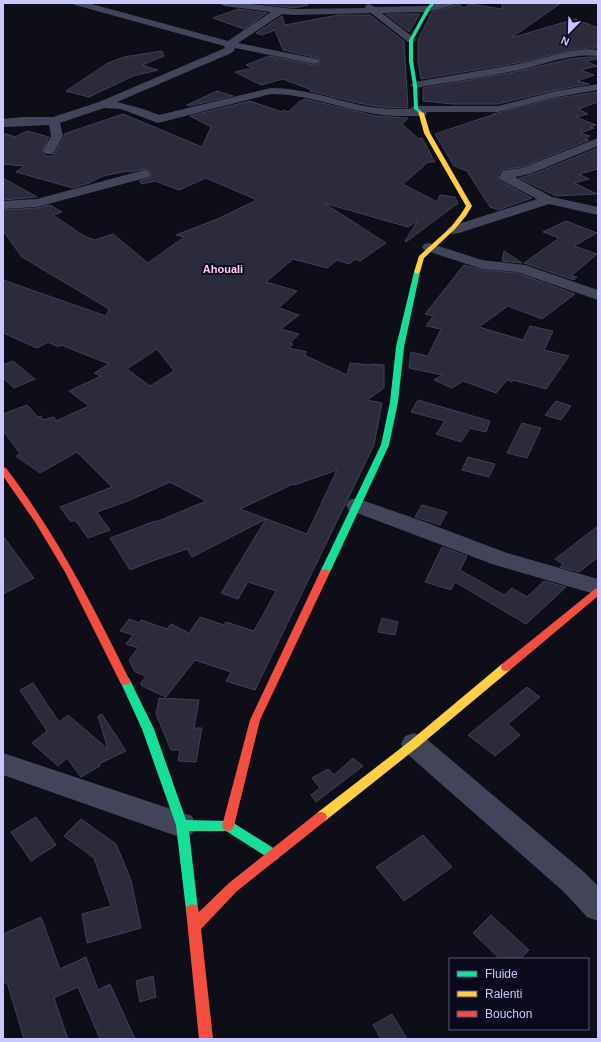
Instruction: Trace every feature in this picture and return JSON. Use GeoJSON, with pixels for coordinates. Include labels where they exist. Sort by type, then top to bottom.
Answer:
{"type":"FeatureCollection","features":[{"type":"Feature","properties":{"kind":"street"},"geometry":{"type":"LineString","coordinates":[[78,3],[229,44],[314,62]]}},
{"type":"Feature","properties":{"kind":"street"},"geometry":{"type":"LineString","coordinates":[[224,3],[280,11],[372,10],[451,3]]}},
{"type":"Feature","properties":{"kind":"street"},"geometry":{"type":"LineString","coordinates":[[365,3],[412,40]]}},
{"type":"Feature","properties":{"kind":"street"},"geometry":{"type":"LineString","coordinates":[[228,826],[255,720],[385,445],[394,402],[400,347],[421,257],[429,247],[454,230],[464,218],[469,206],[427,133],[419,111],[411,60],[412,40],[430,6]]}},
{"type":"Feature","properties":{"kind":"street"},"geometry":{"type":"LineString","coordinates":[[229,44],[280,11]]}},
{"type":"Feature","properties":{"kind":"street"},"geometry":{"type":"LineString","coordinates":[[3,123],[22,121],[54,121],[103,104],[226,52],[230,49],[229,44]]}},
{"type":"Feature","properties":{"kind":"street"},"geometry":{"type":"LineString","coordinates":[[415,86],[583,52],[598,53]]}},
{"type":"Feature","properties":{"kind":"street"},"geometry":{"type":"LineString","coordinates":[[103,104],[122,106],[140,111],[158,119],[271,91],[283,90],[330,99],[372,111],[419,111],[498,108],[556,94],[598,87]]}},
{"type":"Feature","properties":{"kind":"street"},"geometry":{"type":"LineString","coordinates":[[49,151],[57,136],[54,121]]}},
{"type":"Feature","properties":{"kind":"street"},"geometry":{"type":"LineString","coordinates":[[598,142],[524,171],[506,174],[506,177],[509,180],[548,200],[598,211]]}},
{"type":"Feature","properties":{"kind":"street"},"geometry":{"type":"LineString","coordinates":[[3,205],[37,203],[144,174]]}},
{"type":"Feature","properties":{"kind":"street"},"geometry":{"type":"LineString","coordinates":[[454,230],[548,200]]}},
{"type":"Feature","properties":{"kind":"street"},"geometry":{"type":"LineString","coordinates":[[429,247],[490,267],[509,266],[520,268],[598,295]]}},
{"type":"Feature","properties":{"kind":"street"},"geometry":{"type":"LineString","coordinates":[[3,470],[25,498],[65,563],[103,635],[148,730],[182,825],[206,1039]]}},
{"type":"Feature","properties":{"kind":"street"},"geometry":{"type":"LineString","coordinates":[[356,506],[418,527],[500,559],[598,587]]}},
{"type":"Feature","properties":{"kind":"street"},"geometry":{"type":"LineString","coordinates":[[194,926],[233,887],[414,744],[598,591]]}},
{"type":"Feature","properties":{"kind":"street"},"geometry":{"type":"LineString","coordinates":[[414,744],[574,882],[598,907]]}},
{"type":"Feature","properties":{"kind":"street"},"geometry":{"type":"LineString","coordinates":[[3,764],[182,825],[228,826],[274,855]]}},
{"type":"Feature","properties":{"kind":"building"},"geometry":{"type":"Polygon","coordinates":[[[256,3],[307,3],[308,5],[294,8],[256,3]]]}},
{"type":"Feature","properties":{"kind":"building"},"geometry":{"type":"Polygon","coordinates":[[[502,3],[561,3],[511,38],[575,19],[598,28],[598,48],[570,50],[523,62],[421,79],[418,61],[418,40],[432,12],[458,4],[464,8],[470,4],[502,9],[502,3]]]}},
{"type":"Feature","properties":{"kind":"building"},"geometry":{"type":"Polygon","coordinates":[[[238,9],[267,13],[244,29],[213,18],[238,9]]]}},
{"type":"Feature","properties":{"kind":"building"},"geometry":{"type":"Polygon","coordinates":[[[386,14],[420,14],[409,32],[386,14]]]}},
{"type":"Feature","properties":{"kind":"building"},"geometry":{"type":"Polygon","coordinates":[[[338,15],[370,15],[404,41],[408,108],[380,107],[358,103],[310,91],[312,90],[283,79],[261,85],[235,72],[253,68],[246,65],[269,56],[314,65],[318,64],[320,60],[318,58],[283,50],[275,30],[262,35],[256,33],[282,16],[285,25],[338,15]]]}},
{"type":"Feature","properties":{"kind":"building"},"geometry":{"type":"Polygon","coordinates":[[[162,51],[164,56],[142,65],[158,70],[133,76],[89,97],[66,91],[108,63],[124,57],[162,51]]]}},
{"type":"Feature","properties":{"kind":"building"},"geometry":{"type":"Polygon","coordinates":[[[598,57],[598,59],[585,61],[597,66],[580,70],[594,75],[577,81],[589,84],[556,90],[498,104],[453,104],[423,101],[423,88],[510,73],[570,59],[598,57]]]}},
{"type":"Feature","properties":{"kind":"building"},"geometry":{"type":"Polygon","coordinates":[[[217,91],[233,96],[189,106],[187,105],[217,91]]]}},
{"type":"Feature","properties":{"kind":"building"},"geometry":{"type":"Polygon","coordinates":[[[598,92],[598,102],[578,109],[588,114],[576,117],[596,125],[590,127],[594,128],[580,133],[590,136],[584,139],[589,140],[522,167],[501,170],[498,176],[500,181],[532,198],[498,210],[490,207],[467,171],[454,166],[435,134],[495,114],[493,114],[557,98],[598,92]]]}},
{"type":"Feature","properties":{"kind":"building"},"geometry":{"type":"Polygon","coordinates":[[[305,99],[376,116],[408,118],[402,124],[419,139],[422,138],[435,162],[428,162],[403,184],[437,202],[440,195],[455,197],[458,203],[406,242],[405,241],[418,220],[408,227],[324,203],[386,243],[360,261],[355,259],[349,264],[337,260],[327,268],[293,259],[266,282],[297,291],[279,308],[299,315],[281,329],[299,334],[290,343],[293,344],[289,348],[307,352],[304,355],[347,375],[350,363],[384,365],[384,388],[367,400],[382,403],[374,445],[255,690],[226,681],[231,672],[195,660],[166,697],[142,686],[141,683],[146,676],[135,672],[129,660],[138,648],[126,644],[133,635],[120,631],[129,619],[139,623],[141,620],[167,629],[171,624],[189,633],[200,617],[224,625],[226,622],[254,631],[276,591],[248,582],[238,599],[221,593],[266,519],[192,557],[187,549],[130,570],[110,538],[155,521],[156,522],[206,501],[170,482],[128,501],[97,512],[110,530],[88,538],[75,520],[71,522],[60,507],[112,487],[77,452],[40,473],[16,456],[20,454],[3,430],[3,414],[27,405],[38,417],[41,416],[43,420],[54,417],[56,421],[89,406],[69,391],[101,376],[94,373],[109,364],[61,345],[58,347],[48,342],[37,348],[3,333],[3,280],[106,316],[109,309],[22,257],[3,231],[3,210],[37,208],[50,205],[62,212],[53,215],[84,236],[95,240],[113,234],[148,263],[184,237],[176,235],[215,220],[257,200],[206,178],[179,190],[155,181],[142,184],[139,181],[149,178],[151,174],[149,170],[144,169],[103,176],[89,183],[73,188],[16,172],[24,166],[3,164],[3,133],[15,137],[27,131],[49,137],[42,152],[45,156],[53,156],[64,137],[64,134],[123,114],[202,147],[211,127],[190,116],[250,101],[282,112],[283,110],[288,112],[299,102],[305,99]],[[157,349],[127,369],[150,386],[174,371],[157,349]],[[337,470],[294,485],[293,484],[240,509],[307,534],[337,470]]]}},
{"type":"Feature","properties":{"kind":"building"},"geometry":{"type":"Polygon","coordinates":[[[598,148],[598,169],[579,174],[589,179],[574,183],[597,194],[556,196],[519,178],[531,175],[598,148]]]}},
{"type":"Feature","properties":{"kind":"building"},"geometry":{"type":"Polygon","coordinates":[[[3,178],[37,197],[3,200],[3,178]]]}},
{"type":"Feature","properties":{"kind":"building"},"geometry":{"type":"Polygon","coordinates":[[[566,221],[597,233],[574,246],[597,254],[571,276],[577,277],[574,280],[524,263],[559,238],[543,232],[566,221]]]}},
{"type":"Feature","properties":{"kind":"building"},"geometry":{"type":"Polygon","coordinates":[[[504,251],[522,263],[502,261],[504,251]]]}},
{"type":"Feature","properties":{"kind":"building"},"geometry":{"type":"Polygon","coordinates":[[[464,265],[482,270],[517,273],[575,294],[542,319],[508,306],[479,327],[523,340],[530,326],[553,331],[544,350],[569,356],[546,389],[513,380],[512,382],[507,380],[496,393],[463,381],[452,388],[434,380],[442,375],[409,368],[411,352],[428,356],[441,329],[426,326],[433,316],[425,314],[464,265]]]}},
{"type":"Feature","properties":{"kind":"building"},"geometry":{"type":"Polygon","coordinates":[[[13,361],[35,379],[14,388],[3,378],[3,365],[13,361]]]}},
{"type":"Feature","properties":{"kind":"building"},"geometry":{"type":"Polygon","coordinates":[[[418,400],[490,421],[486,432],[470,428],[461,442],[436,434],[445,421],[411,412],[418,400]]]}},
{"type":"Feature","properties":{"kind":"building"},"geometry":{"type":"Polygon","coordinates":[[[556,401],[571,406],[561,420],[545,415],[556,401]]]}},
{"type":"Feature","properties":{"kind":"building"},"geometry":{"type":"Polygon","coordinates":[[[522,423],[541,428],[527,458],[507,453],[522,423]]]}},
{"type":"Feature","properties":{"kind":"building"},"geometry":{"type":"Polygon","coordinates":[[[468,457],[495,464],[489,477],[462,470],[468,457]]]}},
{"type":"Feature","properties":{"kind":"building"},"geometry":{"type":"Polygon","coordinates":[[[422,505],[447,512],[440,525],[415,517],[422,505]]]}},
{"type":"Feature","properties":{"kind":"building"},"geometry":{"type":"Polygon","coordinates":[[[598,526],[598,557],[579,572],[560,567],[563,564],[555,559],[598,526]]]}},
{"type":"Feature","properties":{"kind":"building"},"geometry":{"type":"Polygon","coordinates":[[[3,536],[34,578],[3,594],[3,536]]]}},
{"type":"Feature","properties":{"kind":"building"},"geometry":{"type":"Polygon","coordinates":[[[442,547],[467,556],[460,570],[504,595],[512,588],[527,597],[544,581],[566,587],[526,624],[455,582],[451,590],[425,582],[442,547]]]}},
{"type":"Feature","properties":{"kind":"building"},"geometry":{"type":"Polygon","coordinates":[[[382,618],[398,622],[395,635],[378,632],[382,618]]]}},
{"type":"Feature","properties":{"kind":"building"},"geometry":{"type":"Polygon","coordinates":[[[33,683],[59,722],[68,715],[108,749],[98,716],[102,714],[126,751],[99,764],[100,766],[81,777],[67,758],[58,766],[32,743],[47,731],[20,690],[33,683]]]}},
{"type":"Feature","properties":{"kind":"building"},"geometry":{"type":"Polygon","coordinates":[[[527,687],[540,697],[508,724],[520,735],[495,756],[468,735],[527,687]]]}},
{"type":"Feature","properties":{"kind":"building"},"geometry":{"type":"Polygon","coordinates":[[[159,698],[199,700],[194,728],[202,728],[196,762],[178,761],[180,750],[171,750],[156,714],[159,698]]]}},
{"type":"Feature","properties":{"kind":"building"},"geometry":{"type":"Polygon","coordinates":[[[353,758],[363,766],[316,802],[311,795],[320,788],[312,778],[328,769],[334,775],[353,758]]]}},
{"type":"Feature","properties":{"kind":"building"},"geometry":{"type":"Polygon","coordinates":[[[36,817],[56,845],[31,861],[11,832],[36,817]]]}},
{"type":"Feature","properties":{"kind":"building"},"geometry":{"type":"Polygon","coordinates":[[[81,819],[116,844],[131,880],[141,928],[87,943],[82,914],[111,906],[94,858],[64,836],[81,819]]]}},
{"type":"Feature","properties":{"kind":"building"},"geometry":{"type":"Polygon","coordinates":[[[423,835],[452,867],[404,901],[376,867],[423,835]]]}},
{"type":"Feature","properties":{"kind":"building"},"geometry":{"type":"Polygon","coordinates":[[[491,915],[529,950],[521,958],[499,958],[473,933],[491,915]]]}},
{"type":"Feature","properties":{"kind":"building"},"geometry":{"type":"Polygon","coordinates":[[[41,917],[60,969],[86,957],[98,990],[110,984],[135,1039],[100,1039],[78,987],[54,998],[68,1039],[24,1039],[7,982],[3,984],[3,934],[41,917]]]}},
{"type":"Feature","properties":{"kind":"building"},"geometry":{"type":"Polygon","coordinates":[[[153,976],[156,997],[140,1002],[136,981],[153,976]]]}},
{"type":"Feature","properties":{"kind":"building"},"geometry":{"type":"Polygon","coordinates":[[[392,1014],[407,1039],[381,1039],[373,1025],[392,1014]]]}},
{"type":"Feature","properties":{"kind":"traffic: fast"},"geometry":{"type":"LineString","coordinates":[[420,112],[416,109],[415,85],[411,61],[411,40],[428,9],[433,3]]}},
{"type":"Feature","properties":{"kind":"traffic: fast"},"geometry":{"type":"LineString","coordinates":[[325,572],[385,445],[394,402],[400,347],[417,272]]}},
{"type":"Feature","properties":{"kind":"traffic: fast"},"geometry":{"type":"LineString","coordinates":[[125,681],[148,729],[182,825],[192,910]]}},
{"type":"Feature","properties":{"kind":"traffic: fast"},"geometry":{"type":"LineString","coordinates":[[182,825],[228,826],[274,855]]}},
{"type":"Feature","properties":{"kind":"traffic: slow"},"geometry":{"type":"LineString","coordinates":[[417,272],[421,257],[453,228],[464,215],[469,206],[427,133],[422,113],[420,112]]}},
{"type":"Feature","properties":{"kind":"traffic: slow"},"geometry":{"type":"LineString","coordinates":[[321,817],[414,744],[506,667]]}},
{"type":"Feature","properties":{"kind":"traffic: jam"},"geometry":{"type":"LineString","coordinates":[[3,470],[21,494],[70,572],[125,681]]}},
{"type":"Feature","properties":{"kind":"traffic: jam"},"geometry":{"type":"LineString","coordinates":[[228,826],[255,720],[325,572]]}},
{"type":"Feature","properties":{"kind":"traffic: jam"},"geometry":{"type":"LineString","coordinates":[[506,667],[598,591]]}},
{"type":"Feature","properties":{"kind":"traffic: jam"},"geometry":{"type":"LineString","coordinates":[[194,926],[233,887],[321,817]]}},
{"type":"Feature","properties":{"kind":"traffic: jam"},"geometry":{"type":"LineString","coordinates":[[192,910],[206,1039]]}},
{"type":"Feature","properties":{"kind":"district","name":"Ahouali"},"geometry":{"type":"Point","coordinates":[223,269]}}]}
